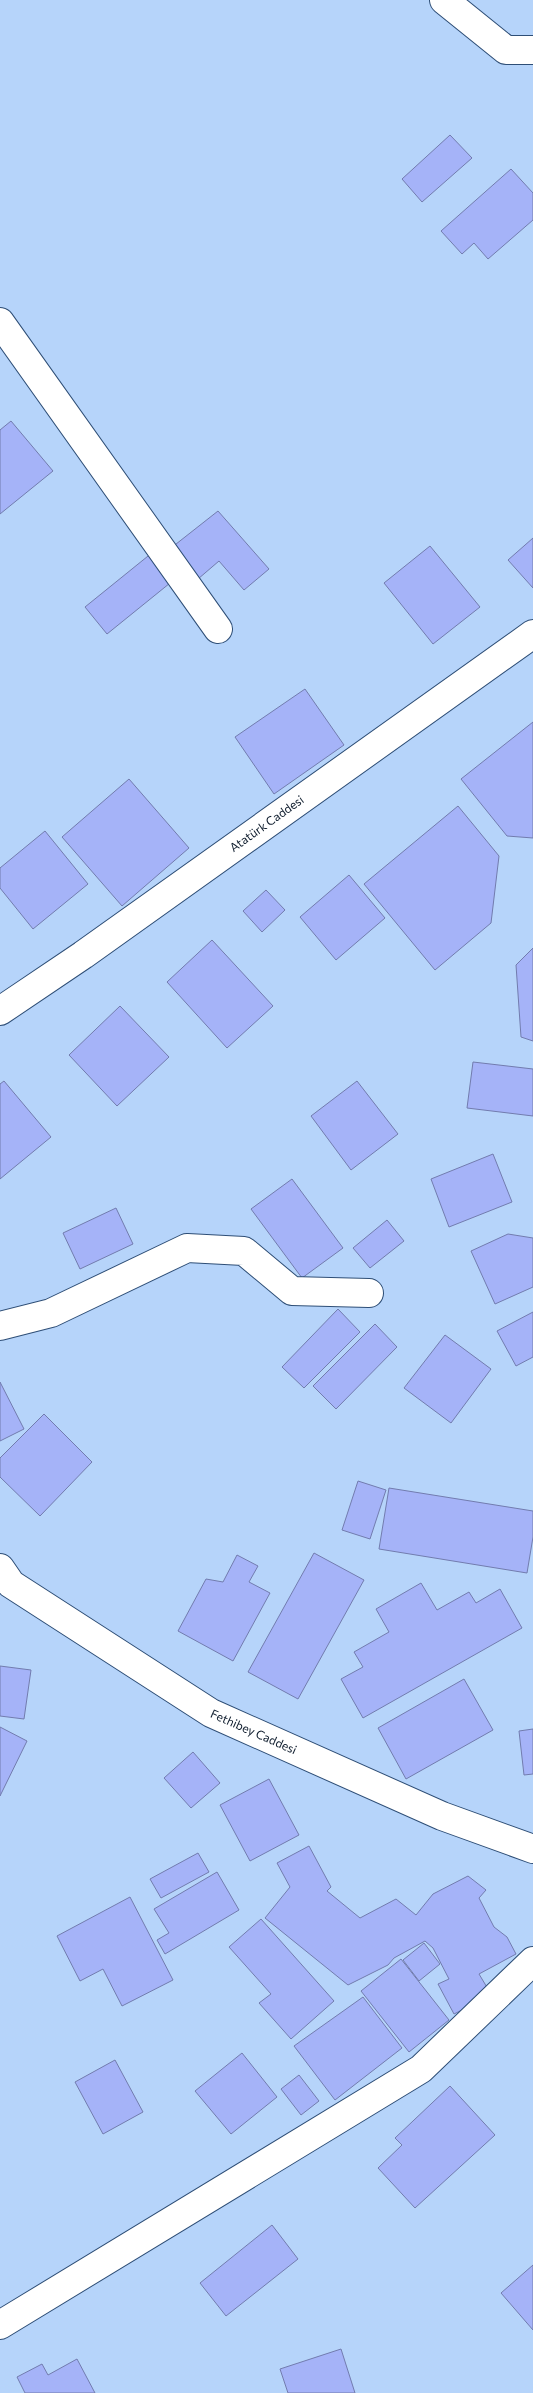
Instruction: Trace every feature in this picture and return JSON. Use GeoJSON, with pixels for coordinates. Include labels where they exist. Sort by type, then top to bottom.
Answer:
{"type":"FeatureCollection","features":[{"type":"Feature","properties":{"kind":"street"},"geometry":{"type":"LineString","coordinates":[[444,0],[506,50],[533,50]]}},
{"type":"Feature","properties":{"kind":"street"},"geometry":{"type":"LineString","coordinates":[[0,322],[218,629]]}},
{"type":"Feature","properties":{"kind":"street","name":"Atatürk Caddesi"},"geometry":{"type":"LineString","coordinates":[[0,1011],[83,955],[533,634]]}},
{"type":"Feature","properties":{"kind":"street"},"geometry":{"type":"LineString","coordinates":[[0,1326],[51,1312],[187,1248],[244,1251],[292,1291],[369,1293]]}},
{"type":"Feature","properties":{"kind":"street","name":"Fethibey Caddesi"},"geometry":{"type":"LineString","coordinates":[[4,1580],[211,1713],[442,1816],[533,1849]]}},
{"type":"Feature","properties":{"kind":"street"},"geometry":{"type":"LineString","coordinates":[[0,2326],[421,2069],[533,1961]]}},
{"type":"Feature","properties":{"kind":"building"},"geometry":{"type":"Polygon","coordinates":[[[450,135],[472,158],[422,202],[402,179],[450,135]]]}},
{"type":"Feature","properties":{"kind":"building"},"geometry":{"type":"Polygon","coordinates":[[[511,169],[533,193],[533,220],[488,259],[474,243],[462,254],[441,231],[511,169]]]}},
{"type":"Feature","properties":{"kind":"building"},"geometry":{"type":"Polygon","coordinates":[[[11,421],[53,471],[0,514],[0,430],[11,421]]]}},
{"type":"Feature","properties":{"kind":"building"},"geometry":{"type":"Polygon","coordinates":[[[218,511],[269,569],[244,590],[219,561],[198,579],[171,548],[218,511]]]}},
{"type":"Feature","properties":{"kind":"building"},"geometry":{"type":"Polygon","coordinates":[[[533,538],[533,588],[508,560],[533,538]]]}},
{"type":"Feature","properties":{"kind":"building"},"geometry":{"type":"Polygon","coordinates":[[[430,546],[480,607],[433,644],[384,583],[430,546]]]}},
{"type":"Feature","properties":{"kind":"building"},"geometry":{"type":"Polygon","coordinates":[[[153,552],[175,579],[107,634],[85,607],[153,552]]]}},
{"type":"Feature","properties":{"kind":"building"},"geometry":{"type":"Polygon","coordinates":[[[305,689],[344,745],[274,794],[235,737],[305,689]]]}},
{"type":"Feature","properties":{"kind":"building"},"geometry":{"type":"Polygon","coordinates":[[[533,722],[533,838],[507,836],[461,779],[533,722]]]}},
{"type":"Feature","properties":{"kind":"building"},"geometry":{"type":"Polygon","coordinates":[[[129,779],[189,848],[122,906],[62,837],[129,779]]]}},
{"type":"Feature","properties":{"kind":"building"},"geometry":{"type":"Polygon","coordinates":[[[458,806],[499,856],[491,923],[435,970],[364,884],[458,806]]]}},
{"type":"Feature","properties":{"kind":"building"},"geometry":{"type":"Polygon","coordinates":[[[45,831],[88,884],[33,929],[0,888],[0,868],[45,831]]]}},
{"type":"Feature","properties":{"kind":"building"},"geometry":{"type":"Polygon","coordinates":[[[349,875],[385,918],[336,960],[300,917],[349,875]]]}},
{"type":"Feature","properties":{"kind":"building"},"geometry":{"type":"Polygon","coordinates":[[[266,890],[285,910],[262,932],[243,911],[266,890]]]}},
{"type":"Feature","properties":{"kind":"building"},"geometry":{"type":"Polygon","coordinates":[[[212,940],[273,1006],[227,1048],[167,982],[212,940]]]}},
{"type":"Feature","properties":{"kind":"building"},"geometry":{"type":"Polygon","coordinates":[[[533,948],[533,1041],[521,1037],[516,965],[533,948]]]}},
{"type":"Feature","properties":{"kind":"building"},"geometry":{"type":"Polygon","coordinates":[[[120,1006],[169,1057],[117,1106],[69,1055],[120,1006]]]}},
{"type":"Feature","properties":{"kind":"building"},"geometry":{"type":"Polygon","coordinates":[[[473,1062],[533,1069],[533,1116],[467,1108],[473,1062]]]}},
{"type":"Feature","properties":{"kind":"building"},"geometry":{"type":"Polygon","coordinates":[[[4,1081],[51,1137],[0,1179],[0,1084],[4,1081]]]}},
{"type":"Feature","properties":{"kind":"building"},"geometry":{"type":"Polygon","coordinates":[[[357,1081],[398,1134],[351,1170],[311,1116],[357,1081]]]}},
{"type":"Feature","properties":{"kind":"building"},"geometry":{"type":"Polygon","coordinates":[[[493,1154],[512,1202],[449,1227],[431,1179],[493,1154]]]}},
{"type":"Feature","properties":{"kind":"building"},"geometry":{"type":"Polygon","coordinates":[[[292,1179],[343,1248],[302,1278],[251,1209],[292,1179]]]}},
{"type":"Feature","properties":{"kind":"building"},"geometry":{"type":"Polygon","coordinates":[[[116,1208],[133,1244],[80,1269],[63,1233],[116,1208]]]}},
{"type":"Feature","properties":{"kind":"building"},"geometry":{"type":"Polygon","coordinates":[[[387,1220],[404,1241],[370,1268],[353,1248],[387,1220]]]}},
{"type":"Feature","properties":{"kind":"building"},"geometry":{"type":"Polygon","coordinates":[[[508,1234],[533,1238],[533,1287],[495,1304],[471,1251],[508,1234]]]}},
{"type":"Feature","properties":{"kind":"building"},"geometry":{"type":"Polygon","coordinates":[[[338,1309],[360,1332],[304,1388],[282,1367],[338,1309]]]}},
{"type":"Feature","properties":{"kind":"building"},"geometry":{"type":"Polygon","coordinates":[[[533,1312],[533,1357],[516,1366],[497,1331],[533,1312]]]}},
{"type":"Feature","properties":{"kind":"building"},"geometry":{"type":"Polygon","coordinates":[[[375,1324],[397,1347],[336,1409],[313,1386],[375,1324]]]}},
{"type":"Feature","properties":{"kind":"building"},"geometry":{"type":"Polygon","coordinates":[[[445,1335],[491,1369],[451,1423],[404,1388],[445,1335]]]}},
{"type":"Feature","properties":{"kind":"building"},"geometry":{"type":"Polygon","coordinates":[[[0,1382],[24,1429],[0,1441],[0,1382]]]}},
{"type":"Feature","properties":{"kind":"building"},"geometry":{"type":"Polygon","coordinates":[[[44,1414],[92,1462],[40,1516],[0,1477],[0,1458],[44,1414]]]}},
{"type":"Feature","properties":{"kind":"building"},"geometry":{"type":"Polygon","coordinates":[[[358,1481],[386,1490],[370,1539],[342,1530],[358,1481]]]}},
{"type":"Feature","properties":{"kind":"building"},"geometry":{"type":"Polygon","coordinates":[[[389,1488],[533,1511],[533,1537],[527,1573],[379,1549],[389,1488]]]}},
{"type":"Feature","properties":{"kind":"building"},"geometry":{"type":"Polygon","coordinates":[[[314,1553],[364,1580],[298,1699],[248,1672],[314,1553]]]}},
{"type":"Feature","properties":{"kind":"building"},"geometry":{"type":"Polygon","coordinates":[[[237,1555],[258,1566],[249,1582],[270,1593],[233,1661],[178,1631],[206,1579],[223,1582],[237,1555]]]}},
{"type":"Feature","properties":{"kind":"building"},"geometry":{"type":"Polygon","coordinates":[[[421,1583],[437,1610],[469,1592],[476,1603],[500,1589],[522,1628],[363,1718],[341,1679],[363,1667],[354,1652],[389,1632],[376,1609],[421,1583]]]}},
{"type":"Feature","properties":{"kind":"building"},"geometry":{"type":"Polygon","coordinates":[[[0,1666],[31,1670],[24,1719],[0,1716],[0,1666]]]}},
{"type":"Feature","properties":{"kind":"building"},"geometry":{"type":"Polygon","coordinates":[[[464,1679],[493,1730],[406,1779],[378,1728],[464,1679]]]}},
{"type":"Feature","properties":{"kind":"building"},"geometry":{"type":"Polygon","coordinates":[[[0,1727],[27,1741],[0,1796],[0,1727]]]}},
{"type":"Feature","properties":{"kind":"building"},"geometry":{"type":"Polygon","coordinates":[[[533,1729],[533,1774],[524,1775],[519,1731],[533,1729]]]}},
{"type":"Feature","properties":{"kind":"building"},"geometry":{"type":"Polygon","coordinates":[[[193,1752],[220,1783],[191,1808],[164,1778],[193,1752]]]}},
{"type":"Feature","properties":{"kind":"building"},"geometry":{"type":"Polygon","coordinates":[[[269,1779],[299,1835],[250,1861],[220,1805],[269,1779]]]}},
{"type":"Feature","properties":{"kind":"building"},"geometry":{"type":"Polygon","coordinates":[[[309,1846],[331,1887],[327,1891],[360,1918],[396,1899],[416,1915],[433,1894],[468,1876],[486,1890],[479,1898],[494,1927],[507,1937],[516,1954],[479,1974],[488,1989],[478,2002],[454,2014],[438,1984],[449,1979],[433,1948],[425,1941],[394,1958],[388,1965],[348,1985],[265,1918],[290,1887],[277,1863],[309,1846]]]}},
{"type":"Feature","properties":{"kind":"building"},"geometry":{"type":"Polygon","coordinates":[[[198,1853],[209,1872],[161,1898],[150,1879],[198,1853]]]}},
{"type":"Feature","properties":{"kind":"building"},"geometry":{"type":"Polygon","coordinates":[[[217,1872],[239,1910],[165,1954],[157,1940],[169,1933],[154,1909],[217,1872]]]}},
{"type":"Feature","properties":{"kind":"building"},"geometry":{"type":"Polygon","coordinates":[[[130,1897],[173,1980],[122,2006],[103,1969],[80,1981],[57,1936],[130,1897]]]}},
{"type":"Feature","properties":{"kind":"building"},"geometry":{"type":"Polygon","coordinates":[[[261,1919],[334,2001],[291,2039],[259,2003],[271,1994],[229,1947],[261,1919]]]}},
{"type":"Feature","properties":{"kind":"building"},"geometry":{"type":"Polygon","coordinates":[[[424,1943],[440,1964],[419,1981],[403,1960],[424,1943]]]}},
{"type":"Feature","properties":{"kind":"building"},"geometry":{"type":"Polygon","coordinates":[[[401,1959],[449,2020],[409,2052],[361,1991],[401,1959]]]}},
{"type":"Feature","properties":{"kind":"building"},"geometry":{"type":"Polygon","coordinates":[[[363,1997],[402,2048],[335,2100],[294,2046],[363,1997]]]}},
{"type":"Feature","properties":{"kind":"building"},"geometry":{"type":"Polygon","coordinates":[[[242,2053],[277,2097],[231,2134],[195,2091],[242,2053]]]}},
{"type":"Feature","properties":{"kind":"building"},"geometry":{"type":"Polygon","coordinates":[[[115,2060],[143,2112],[103,2134],[75,2082],[115,2060]]]}},
{"type":"Feature","properties":{"kind":"building"},"geometry":{"type":"Polygon","coordinates":[[[299,2075],[319,2101],[301,2115],[281,2089],[299,2075]]]}},
{"type":"Feature","properties":{"kind":"building"},"geometry":{"type":"Polygon","coordinates":[[[450,2086],[495,2135],[415,2208],[378,2168],[402,2145],[395,2138],[450,2086]]]}},
{"type":"Feature","properties":{"kind":"building"},"geometry":{"type":"Polygon","coordinates":[[[272,2225],[298,2259],[226,2316],[200,2283],[272,2225]]]}},
{"type":"Feature","properties":{"kind":"building"},"geometry":{"type":"Polygon","coordinates":[[[533,2265],[533,2330],[501,2293],[533,2265]]]}},
{"type":"Feature","properties":{"kind":"building"},"geometry":{"type":"Polygon","coordinates":[[[341,2349],[355,2393],[288,2393],[280,2369],[341,2349]]]}},
{"type":"Feature","properties":{"kind":"building"},"geometry":{"type":"Polygon","coordinates":[[[77,2359],[95,2393],[25,2393],[17,2377],[42,2364],[48,2375],[77,2359]]]}}]}
